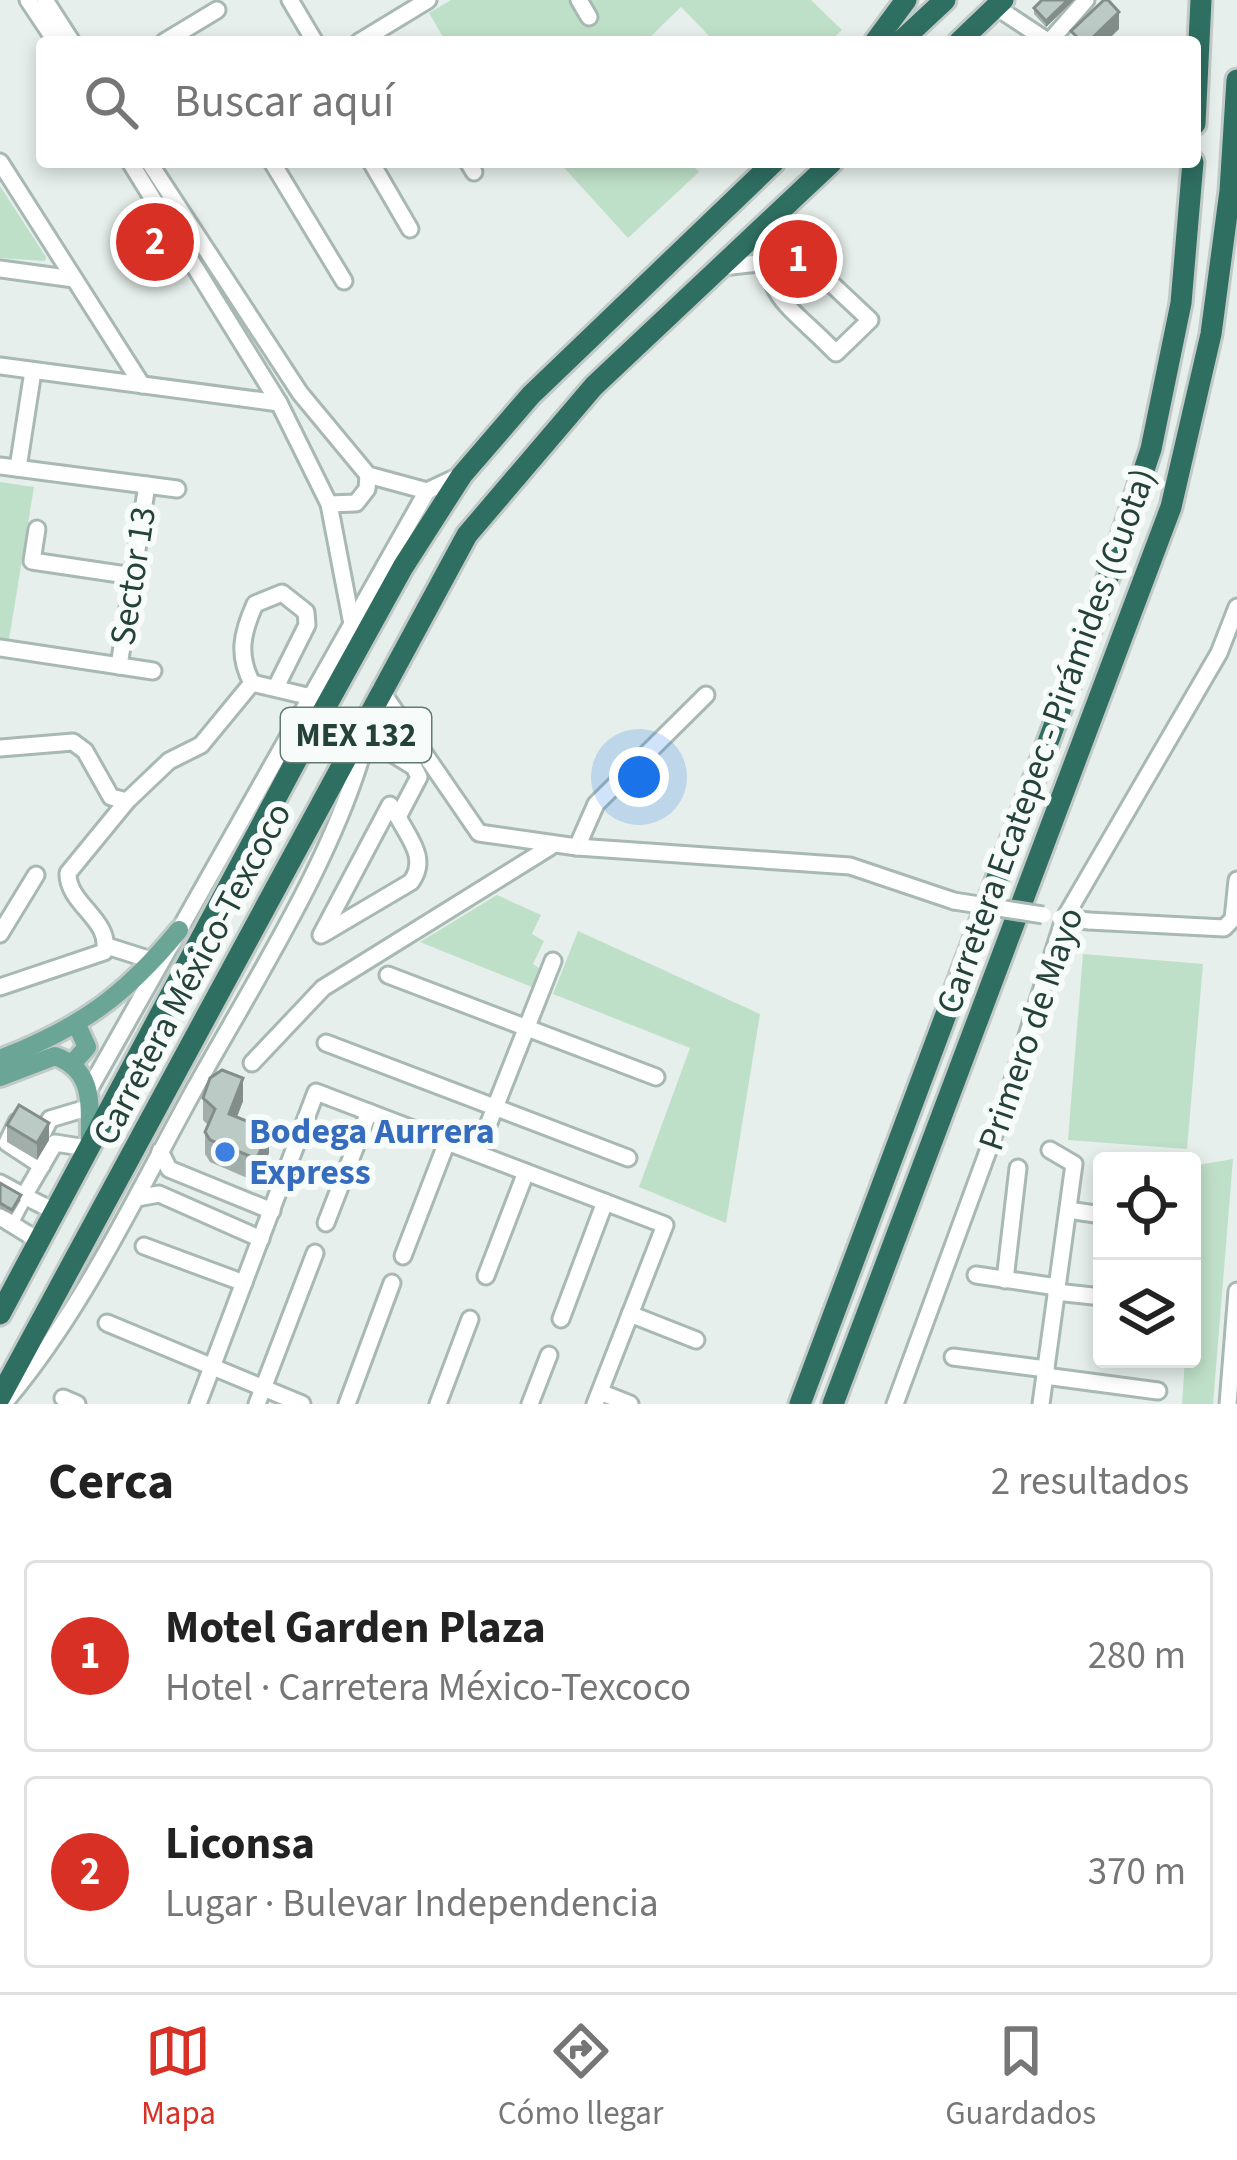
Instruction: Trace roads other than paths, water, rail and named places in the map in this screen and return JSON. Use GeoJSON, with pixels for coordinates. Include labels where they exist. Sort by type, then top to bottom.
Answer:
{"type":"FeatureCollection","features":[{"type":"Feature","properties":{"kind":"highway"},"geometry":{"type":"LineString","coordinates":[[879,36],[906,0]]}},
{"type":"Feature","properties":{"kind":"highway"},"geometry":{"type":"LineString","coordinates":[[906,36],[945,0]]}},
{"type":"Feature","properties":{"kind":"highway"},"geometry":{"type":"LineString","coordinates":[[1199,36],[1201,0]]}},
{"type":"Feature","properties":{"kind":"highway"},"geometry":{"type":"LineString","coordinates":[[964,36],[999,3]]}},
{"type":"Feature","properties":{"kind":"highway","name":"Carretera Ecatepec - Pirámides (Cuota)"},"geometry":{"type":"LineString","coordinates":[[833,1404],[1172,507],[1211,334],[1230,191],[1237,80]]}},
{"type":"Feature","properties":{"kind":"highway","name":"Carretera México-Texcoco"},"geometry":{"type":"LineString","coordinates":[[0,1314],[394,585],[462,475],[532,395],[768,168]]}},
{"type":"Feature","properties":{"kind":"highway","name":"Carretera México-Texcoco"},"geometry":{"type":"LineString","coordinates":[[1,1400],[362,735],[378,692],[467,535],[594,386],[826,168]]}},
{"type":"Feature","properties":{"kind":"highway","name":"Carretera Ecatepec - Pirámides (Cuota)"},"geometry":{"type":"LineString","coordinates":[[800,1404],[1096,614],[1151,449],[1181,303],[1192,168]]}},
{"type":"Feature","properties":{"kind":"main road"},"geometry":{"type":"LineString","coordinates":[[0,1059],[77,1025],[138,980],[179,930]]}},
{"type":"Feature","properties":{"kind":"main road"},"geometry":{"type":"LineString","coordinates":[[72,1064],[87,1047],[77,1025]]}},
{"type":"Feature","properties":{"kind":"main road"},"geometry":{"type":"LineString","coordinates":[[0,1077],[55,1056],[72,1064],[90,1098],[88,1145]]}},
{"type":"Feature","properties":{"kind":"street"},"geometry":{"type":"LineString","coordinates":[[290,0],[311,36]]}},
{"type":"Feature","properties":{"kind":"street"},"geometry":{"type":"LineString","coordinates":[[387,0],[397,36]]}},
{"type":"Feature","properties":{"kind":"street"},"geometry":{"type":"LineString","coordinates":[[369,36],[428,0]]}},
{"type":"Feature","properties":{"kind":"street"},"geometry":{"type":"LineString","coordinates":[[579,0],[589,16]]}},
{"type":"Feature","properties":{"kind":"street"},"geometry":{"type":"LineString","coordinates":[[1053,36],[1086,0]]}},
{"type":"Feature","properties":{"kind":"street"},"geometry":{"type":"LineString","coordinates":[[999,3],[1040,36]]}},
{"type":"Feature","properties":{"kind":"street"},"geometry":{"type":"LineString","coordinates":[[45,4],[54,36]]}},
{"type":"Feature","properties":{"kind":"street"},"geometry":{"type":"LineString","coordinates":[[45,4],[68,36]]}},
{"type":"Feature","properties":{"kind":"street"},"geometry":{"type":"LineString","coordinates":[[174,36],[217,10]]}},
{"type":"Feature","properties":{"kind":"street"},"geometry":{"type":"LineString","coordinates":[[0,162],[142,386]]}},
{"type":"Feature","properties":{"kind":"street"},"geometry":{"type":"LineString","coordinates":[[153,168],[329,504],[351,619]]}},
{"type":"Feature","properties":{"kind":"street"},"geometry":{"type":"LineString","coordinates":[[153,168],[300,393],[368,475],[427,490]]}},
{"type":"Feature","properties":{"kind":"street"},"geometry":{"type":"LineString","coordinates":[[276,168],[344,281]]}},
{"type":"Feature","properties":{"kind":"street"},"geometry":{"type":"LineString","coordinates":[[374,168],[410,229]]}},
{"type":"Feature","properties":{"kind":"street"},"geometry":{"type":"LineString","coordinates":[[721,267],[765,261],[803,258],[870,320],[836,353],[768,282],[765,261],[771,219]]}},
{"type":"Feature","properties":{"kind":"street"},"geometry":{"type":"LineString","coordinates":[[0,268],[74,279]]}},
{"type":"Feature","properties":{"kind":"street"},"geometry":{"type":"LineString","coordinates":[[0,366],[279,403]]}},
{"type":"Feature","properties":{"kind":"street","name":"Sector 13"},"geometry":{"type":"LineString","coordinates":[[33,370],[9,467],[177,489]]}},
{"type":"Feature","properties":{"kind":"street"},"geometry":{"type":"LineString","coordinates":[[329,504],[356,503],[367,489],[368,475]]}},
{"type":"Feature","properties":{"kind":"street"},"geometry":{"type":"LineString","coordinates":[[39,1240],[5,1220],[42,1166],[50,1119],[90,1098],[307,696],[427,490],[462,475]]}},
{"type":"Feature","properties":{"kind":"street","name":"Sector 13"},"geometry":{"type":"LineString","coordinates":[[119,666],[147,485]]}},
{"type":"Feature","properties":{"kind":"street"},"geometry":{"type":"LineString","coordinates":[[38,529],[32,561],[133,576]]}},
{"type":"Feature","properties":{"kind":"street"},"geometry":{"type":"LineString","coordinates":[[253,683],[242,664],[243,632],[255,604],[282,593],[306,612],[308,626],[276,687]]}},
{"type":"Feature","properties":{"kind":"street","name":"Primero de Mayo"},"geometry":{"type":"LineString","coordinates":[[896,1404],[1006,1102],[1064,919],[1236,616]]}},
{"type":"Feature","properties":{"kind":"street","name":"Sector 13"},"geometry":{"type":"LineString","coordinates":[[0,648],[153,671]]}},
{"type":"Feature","properties":{"kind":"street"},"geometry":{"type":"LineString","coordinates":[[253,683],[307,696]]}},
{"type":"Feature","properties":{"kind":"street"},"geometry":{"type":"LineString","coordinates":[[107,946],[104,933],[68,888],[68,872],[127,801],[169,761],[201,745],[253,683]]}},
{"type":"Feature","properties":{"kind":"street"},"geometry":{"type":"LineString","coordinates":[[378,692],[479,833],[550,847],[850,866],[954,901],[1089,921],[1224,928],[1233,919],[1237,880]]}},
{"type":"Feature","properties":{"kind":"street"},"geometry":{"type":"LineString","coordinates":[[578,847],[596,804],[706,694]]}},
{"type":"Feature","properties":{"kind":"street"},"geometry":{"type":"LineString","coordinates":[[1,1400],[36,1365],[136,1198],[304,885],[362,735],[418,772],[398,818]]}},
{"type":"Feature","properties":{"kind":"street"},"geometry":{"type":"LineString","coordinates":[[0,748],[73,742],[85,751],[111,797],[127,801]]}},
{"type":"Feature","properties":{"kind":"street"},"geometry":{"type":"LineString","coordinates":[[390,805],[398,818],[420,860],[418,872],[411,882],[321,935],[390,805]]}},
{"type":"Feature","properties":{"kind":"street"},"geometry":{"type":"LineString","coordinates":[[252,1063],[322,988],[550,847]]}},
{"type":"Feature","properties":{"kind":"street"},"geometry":{"type":"LineString","coordinates":[[0,934],[36,875]]}},
{"type":"Feature","properties":{"kind":"street"},"geometry":{"type":"LineString","coordinates":[[107,946],[154,961]]}},
{"type":"Feature","properties":{"kind":"street"},"geometry":{"type":"LineString","coordinates":[[1,984],[95,958],[107,946]]}},
{"type":"Feature","properties":{"kind":"street"},"geometry":{"type":"LineString","coordinates":[[477,1153],[553,962]]}},
{"type":"Feature","properties":{"kind":"street"},"geometry":{"type":"LineString","coordinates":[[388,975],[656,1077]]}},
{"type":"Feature","properties":{"kind":"street"},"geometry":{"type":"LineString","coordinates":[[326,1043],[628,1158]]}},
{"type":"Feature","properties":{"kind":"street"},"geometry":{"type":"LineString","coordinates":[[198,1404],[316,1092],[665,1225],[598,1398],[629,1404]]}},
{"type":"Feature","properties":{"kind":"street"},"geometry":{"type":"LineString","coordinates":[[326,1223],[369,1112]]}},
{"type":"Feature","properties":{"kind":"street"},"geometry":{"type":"LineString","coordinates":[[42,1166],[6,1140],[18,1121],[49,1139],[88,1145]]}},
{"type":"Feature","properties":{"kind":"street"},"geometry":{"type":"LineString","coordinates":[[403,1256],[447,1142]]}},
{"type":"Feature","properties":{"kind":"street"},"geometry":{"type":"LineString","coordinates":[[1041,1404],[1074,1164],[1050,1150]]}},
{"type":"Feature","properties":{"kind":"street"},"geometry":{"type":"LineString","coordinates":[[160,1151],[169,1169],[272,1211]]}},
{"type":"Feature","properties":{"kind":"street"},"geometry":{"type":"LineString","coordinates":[[1005,1280],[1018,1168]]}},
{"type":"Feature","properties":{"kind":"street"},"geometry":{"type":"LineString","coordinates":[[486,1276],[526,1172]]}},
{"type":"Feature","properties":{"kind":"street"},"geometry":{"type":"LineString","coordinates":[[179,1202],[189,1178]]}},
{"type":"Feature","properties":{"kind":"street"},"geometry":{"type":"LineString","coordinates":[[0,1184],[54,1211]]}},
{"type":"Feature","properties":{"kind":"street"},"geometry":{"type":"LineString","coordinates":[[136,1198],[159,1194],[261,1238]]}},
{"type":"Feature","properties":{"kind":"street"},"geometry":{"type":"LineString","coordinates":[[228,1223],[241,1208],[239,1198]]}},
{"type":"Feature","properties":{"kind":"street"},"geometry":{"type":"LineString","coordinates":[[561,1319],[604,1202]]}},
{"type":"Feature","properties":{"kind":"street"},"geometry":{"type":"LineString","coordinates":[[1067,1210],[1093,1214]]}},
{"type":"Feature","properties":{"kind":"street"},"geometry":{"type":"LineString","coordinates":[[144,1246],[244,1283]]}},
{"type":"Feature","properties":{"kind":"street"},"geometry":{"type":"LineString","coordinates":[[259,1396],[315,1253]]}},
{"type":"Feature","properties":{"kind":"street"},"geometry":{"type":"LineString","coordinates":[[976,1275],[1093,1295]]}},
{"type":"Feature","properties":{"kind":"street"},"geometry":{"type":"LineString","coordinates":[[347,1404],[392,1283]]}},
{"type":"Feature","properties":{"kind":"street"},"geometry":{"type":"LineString","coordinates":[[1228,1404],[1237,1291]]}},
{"type":"Feature","properties":{"kind":"street"},"geometry":{"type":"LineString","coordinates":[[631,1315],[696,1340]]}},
{"type":"Feature","properties":{"kind":"street"},"geometry":{"type":"LineString","coordinates":[[438,1404],[470,1319]]}},
{"type":"Feature","properties":{"kind":"street"},"geometry":{"type":"LineString","coordinates":[[107,1323],[212,1366],[259,1396],[302,1404]]}},
{"type":"Feature","properties":{"kind":"street"},"geometry":{"type":"LineString","coordinates":[[530,1404],[549,1355]]}},
{"type":"Feature","properties":{"kind":"street"},"geometry":{"type":"LineString","coordinates":[[953,1357],[1158,1391]]}},
{"type":"Feature","properties":{"kind":"place","name":"Liconsa"},"geometry":{"type":"Point","coordinates":[155,242]}},
{"type":"Feature","properties":{"kind":"place","name":"Motel Garden Plaza"},"geometry":{"type":"Point","coordinates":[798,259]}},
{"type":"Feature","properties":{"kind":"place","name":"Bodega Aurrera Express"},"geometry":{"type":"Point","coordinates":[225,1152]}}]}
